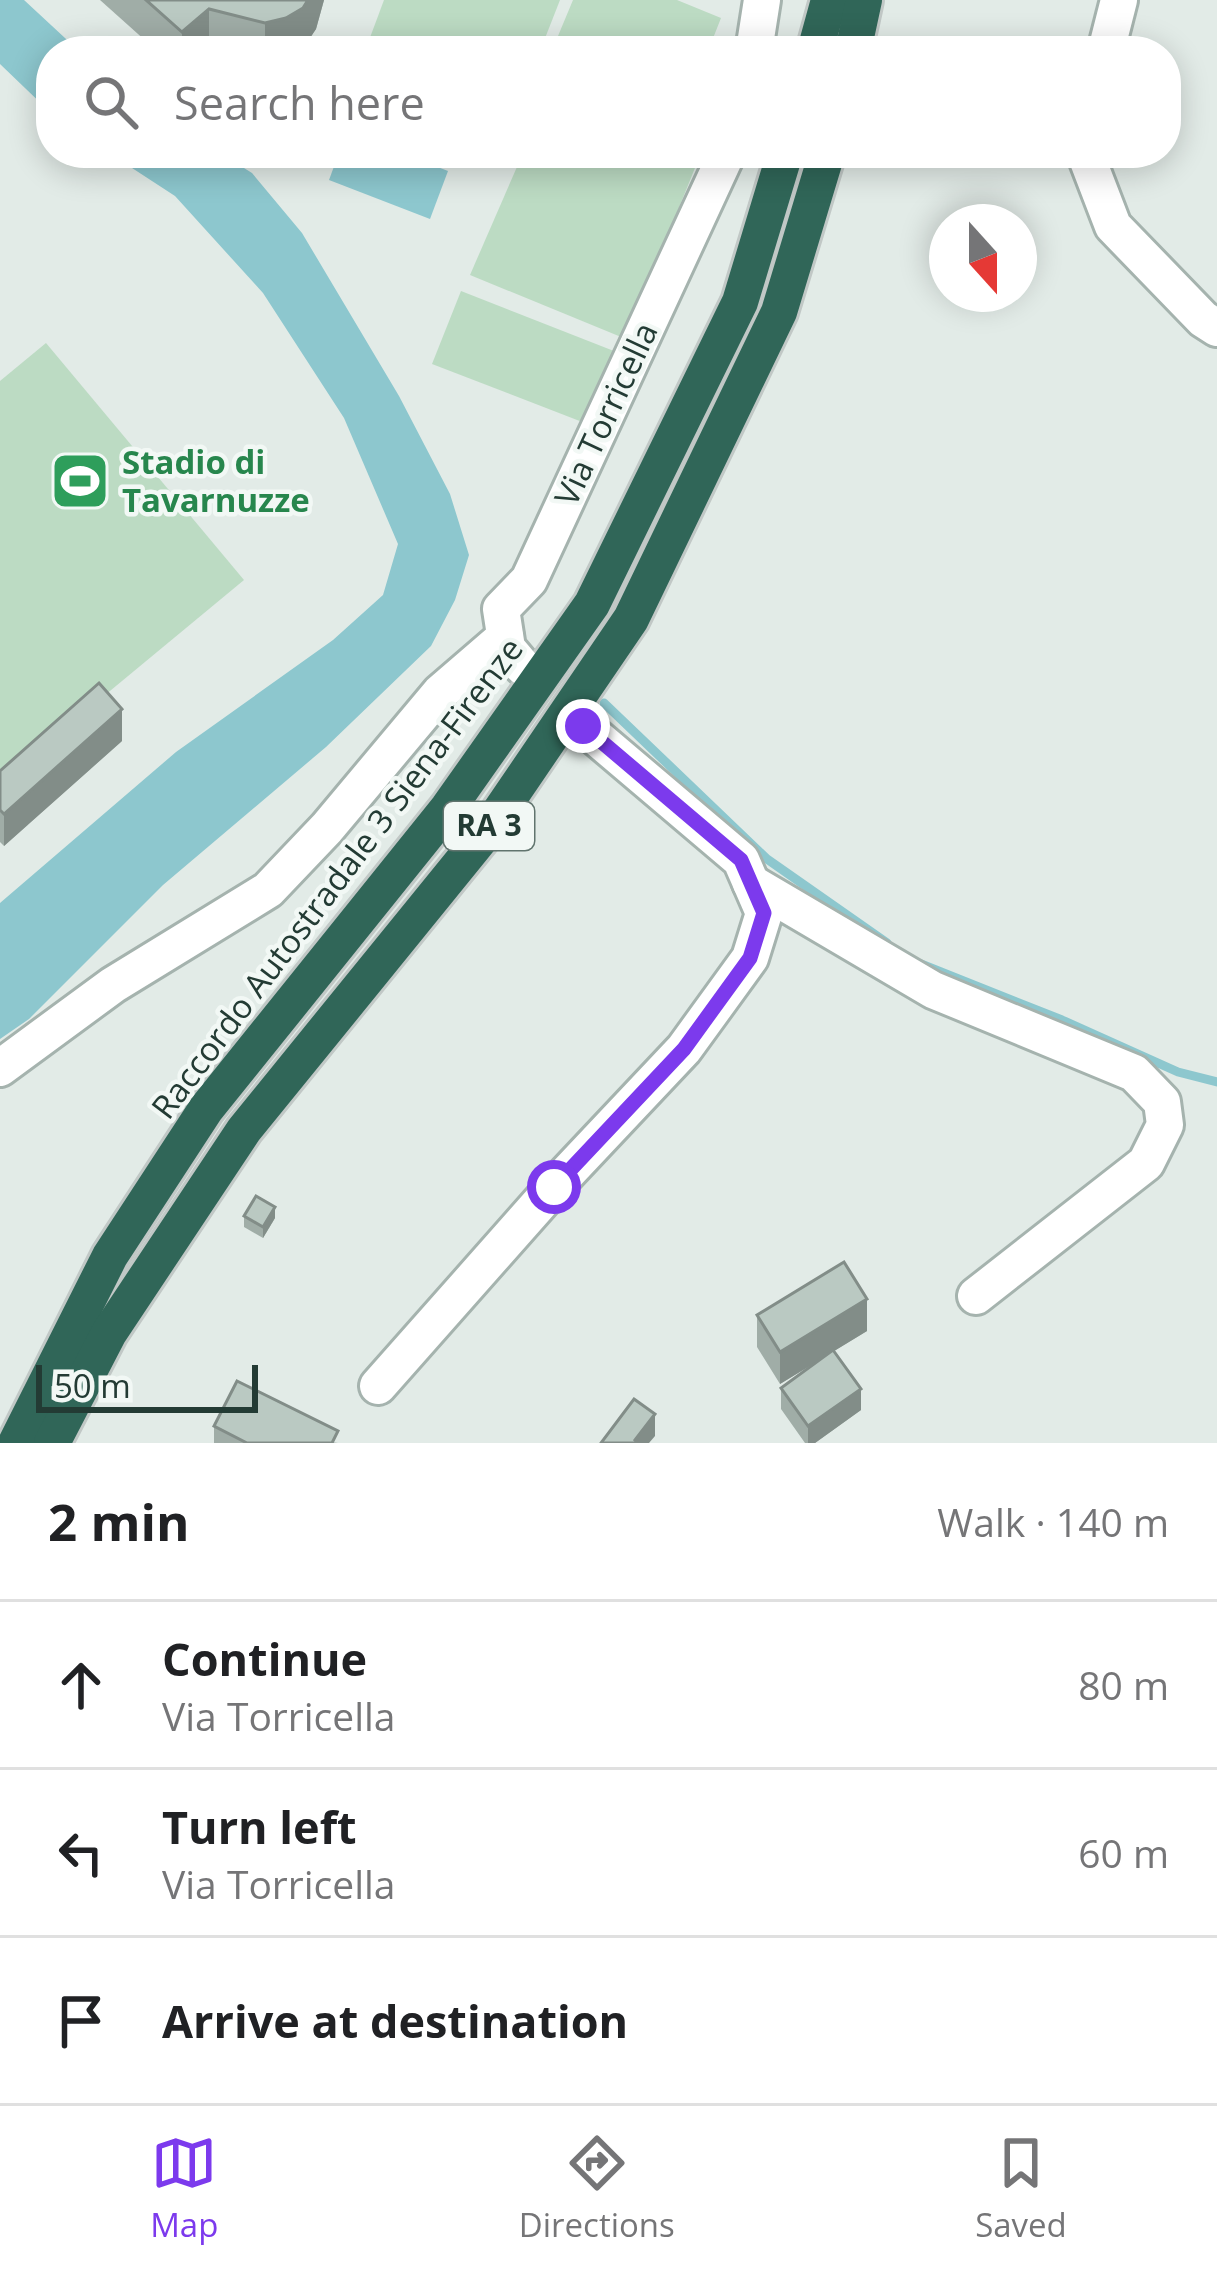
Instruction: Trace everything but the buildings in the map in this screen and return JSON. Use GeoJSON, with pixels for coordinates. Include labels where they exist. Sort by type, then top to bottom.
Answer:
{"type":"FeatureCollection","features":[{"type":"Feature","properties":{"kind":"highway"},"geometry":{"type":"LineString","coordinates":[[819,36],[830,0]]}},
{"type":"Feature","properties":{"kind":"highway"},"geometry":{"type":"LineString","coordinates":[[856,36],[864,0]]}},
{"type":"Feature","properties":{"kind":"highway","name":"Raccordo Autostradale 3 Siena-Firenze"},"geometry":{"type":"LineString","coordinates":[[16,1443],[110,1256],[206,1109],[448,808],[592,604],[740,302],[780,168]]}},
{"type":"Feature","properties":{"kind":"highway","name":"RA 3"},"geometry":{"type":"LineString","coordinates":[[52,1443],[109,1333],[244,1130],[486,832],[632,619],[779,312],[822,168]]}},
{"type":"Feature","properties":{"kind":"street"},"geometry":{"type":"LineString","coordinates":[[756,36],[762,0]]}},
{"type":"Feature","properties":{"kind":"street"},"geometry":{"type":"LineString","coordinates":[[1110,36],[1119,0]]}},
{"type":"Feature","properties":{"kind":"street","name":"Via Torricella"},"geometry":{"type":"LineString","coordinates":[[0,1068],[113,985],[268,890],[327,828],[440,693],[514,652],[501,609],[529,580],[720,168]]}},
{"type":"Feature","properties":{"kind":"street"},"geometry":{"type":"LineString","coordinates":[[1091,168],[1113,226],[1217,328]]}},
{"type":"Feature","properties":{"kind":"street"},"geometry":{"type":"LineString","coordinates":[[378,1386],[684,1049],[750,958],[764,913],[741,860],[583,726]]}},
{"type":"Feature","properties":{"kind":"street"},"geometry":{"type":"LineString","coordinates":[[751,883],[933,990],[1134,1073],[1162,1102],[1165,1125],[1146,1163],[976,1296]]}},
{"type":"Feature","properties":{"kind":"green space"},"geometry":{"type":"Polygon","coordinates":[[[384,0],[560,0],[546,36],[371,36],[384,0]]]}},
{"type":"Feature","properties":{"kind":"green space"},"geometry":{"type":"Polygon","coordinates":[[[573,0],[677,0],[721,18],[714,36],[558,36],[573,0]]]}},
{"type":"Feature","properties":{"kind":"green space"},"geometry":{"type":"Polygon","coordinates":[[[516,168],[695,168],[626,339],[470,275],[516,168]]]}},
{"type":"Feature","properties":{"kind":"green space"},"geometry":{"type":"Polygon","coordinates":[[[461,291],[619,353],[590,425],[432,364],[461,291]]]}},
{"type":"Feature","properties":{"kind":"green space","name":"Stadio di Tavarnuzze"},"geometry":{"type":"Polygon","coordinates":[[[46,343],[244,580],[0,782],[0,381],[46,343]]]}},
{"type":"Feature","properties":{"kind":"water"},"geometry":{"type":"Polygon","coordinates":[[[0,0],[24,0],[63,36],[36,36],[36,99],[0,64],[0,0]]]}},
{"type":"Feature","properties":{"kind":"water"},"geometry":{"type":"Polygon","coordinates":[[[132,168],[244,168],[302,233],[399,396],[450,494],[469,555],[455,600],[431,646],[326,747],[163,885],[29,1019],[0,1039],[0,903],[176,752],[333,640],[383,595],[398,544],[344,418],[263,293],[175,196],[132,168]]]}},
{"type":"Feature","properties":{"kind":"water"},"geometry":{"type":"Polygon","coordinates":[[[333,168],[448,171],[430,219],[329,180],[333,168]]]}},
{"type":"Feature","properties":{"kind":"waterway"},"geometry":{"type":"LineString","coordinates":[[604,703],[767,859],[887,943]]}},
{"type":"Feature","properties":{"kind":"waterway"},"geometry":{"type":"LineString","coordinates":[[921,964],[1178,1072],[1217,1082]]}},
{"type":"Feature","properties":{"kind":"place","name":"Stadio di Tavarnuzze"},"geometry":{"type":"Point","coordinates":[80,481]}},
{"type":"Feature","properties":{"kind":"route"},"geometry":{"type":"LineString","coordinates":[[554,1187],[684,1049],[750,958],[764,913],[741,860],[583,726]]}}]}
